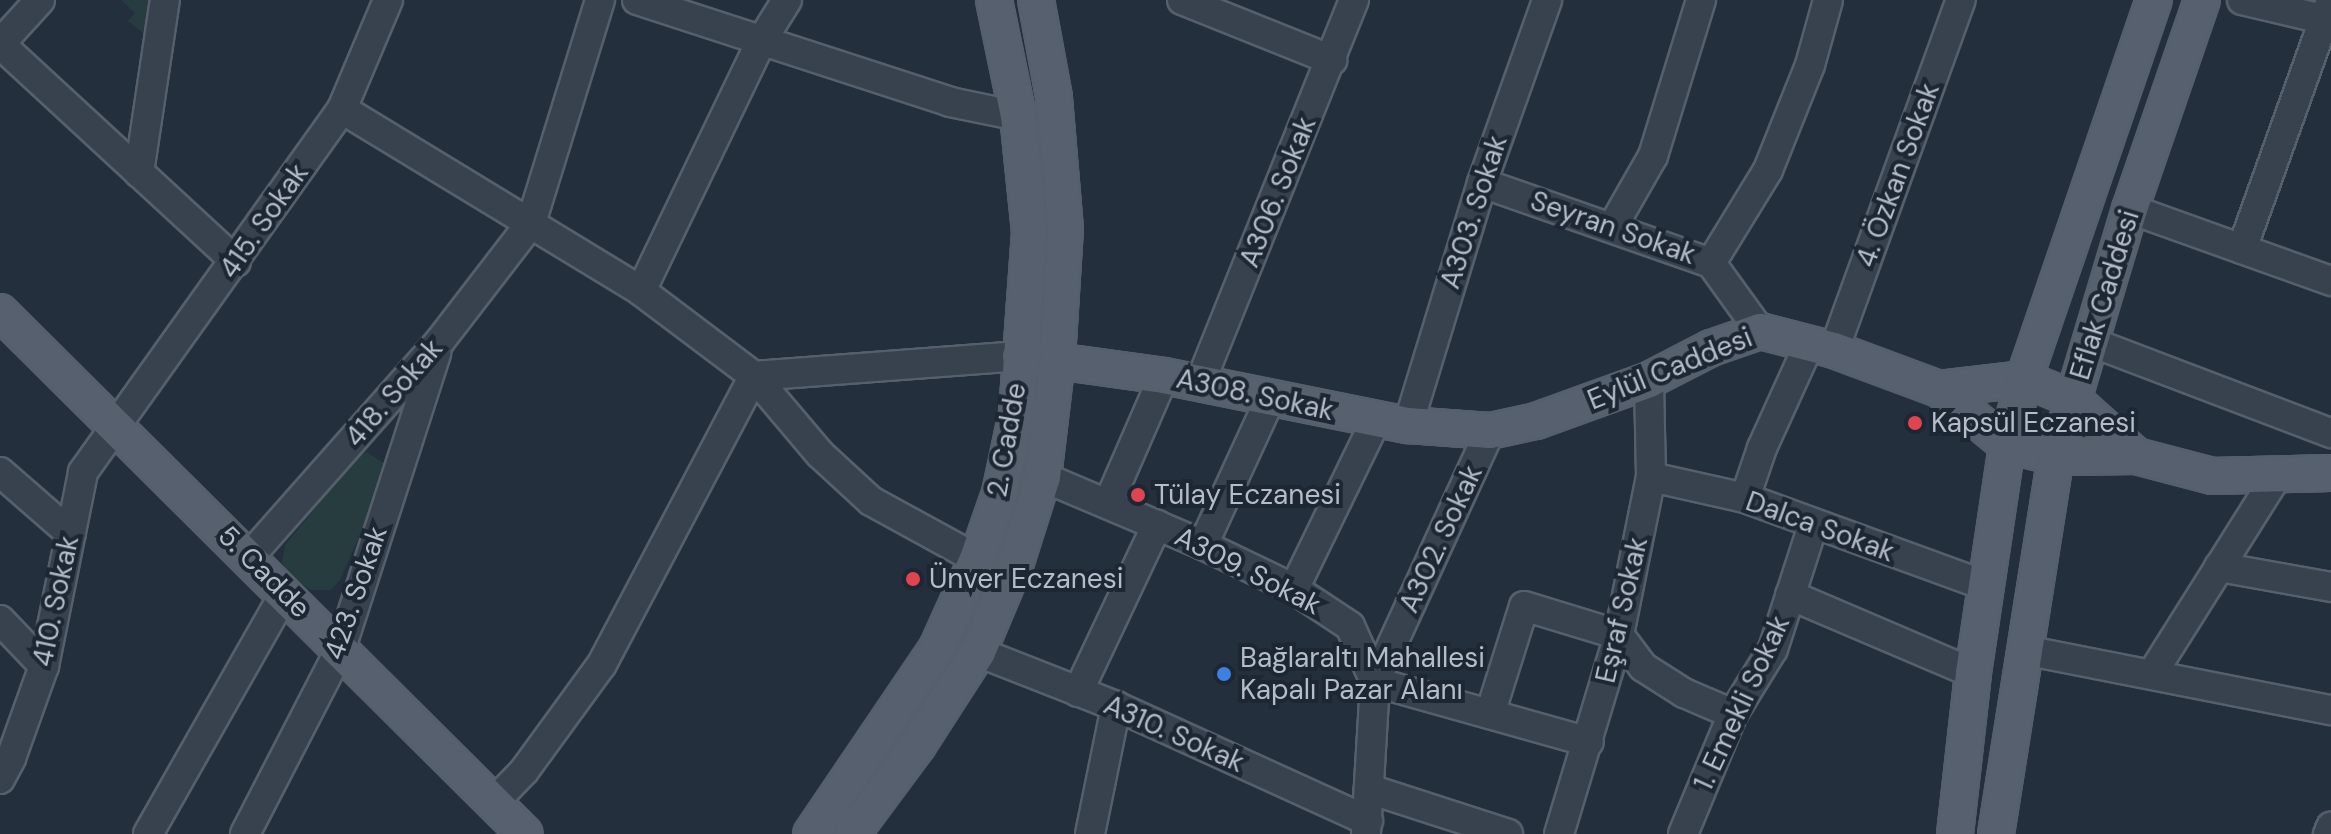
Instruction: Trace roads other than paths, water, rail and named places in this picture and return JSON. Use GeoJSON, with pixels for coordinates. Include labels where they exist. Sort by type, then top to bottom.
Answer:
{"type":"FeatureCollection","features":[{"type":"Feature","properties":{"kind":"main road","name":"2. Cadde"},"geometry":{"type":"LineString","coordinates":[[811,834],[937,648],[977,559],[1003,480],[1017,413],[1030,232],[1018,116],[994,0]]}},
{"type":"Feature","properties":{"kind":"main road","name":"2. Cadde"},"geometry":{"type":"LineString","coordinates":[[852,834],[918,745],[978,652],[1016,562],[1043,477],[1057,359],[1065,229],[1054,97],[1036,0]]}},
{"type":"Feature","properties":{"kind":"main road","name":"Eflak Caddesi"},"geometry":{"type":"LineString","coordinates":[[1955,834],[1973,673],[2007,445],[2024,379],[2154,0]]}},
{"type":"Feature","properties":{"kind":"main road","name":"Eflak Caddesi"},"geometry":{"type":"LineString","coordinates":[[2004,832],[2024,650],[2056,457],[2130,209],[2202,0]]}},
{"type":"Feature","properties":{"kind":"main road","name":"5. Cadde"},"geometry":{"type":"LineString","coordinates":[[0,312],[525,834]]}},
{"type":"Feature","properties":{"kind":"main road","name":"Eylül Caddesi"},"geometry":{"type":"LineString","coordinates":[[1490,431],[1536,421],[1649,380],[1711,348],[1760,331],[1822,346],[1939,389]]}},
{"type":"Feature","properties":{"kind":"main road","name":"A308. Sokak"},"geometry":{"type":"LineString","coordinates":[[1020,356],[1164,376],[1392,422],[1490,431]]}},
{"type":"Feature","properties":{"kind":"main road"},"geometry":{"type":"LineString","coordinates":[[1939,389],[2024,379],[2073,399],[2136,456]]}},
{"type":"Feature","properties":{"kind":"main road"},"geometry":{"type":"LineString","coordinates":[[1939,389],[2007,445],[2056,457],[2136,456],[2212,476],[2276,477],[2331,473]]}},
{"type":"Feature","properties":{"kind":"street"},"geometry":{"type":"LineString","coordinates":[[40,0],[0,44],[236,262]]}},
{"type":"Feature","properties":{"kind":"street"},"geometry":{"type":"LineString","coordinates":[[139,173],[165,0]]}},
{"type":"Feature","properties":{"kind":"street","name":"415. Sokak"},"geometry":{"type":"LineString","coordinates":[[116,429],[342,109],[388,0]]}},
{"type":"Feature","properties":{"kind":"street"},"geometry":{"type":"LineString","coordinates":[[531,223],[600,0]]}},
{"type":"Feature","properties":{"kind":"street"},"geometry":{"type":"LineString","coordinates":[[637,0],[950,102],[1018,116]]}},
{"type":"Feature","properties":{"kind":"street"},"geometry":{"type":"LineString","coordinates":[[641,291],[762,40],[787,0]]}},
{"type":"Feature","properties":{"kind":"street"},"geometry":{"type":"LineString","coordinates":[[1182,0],[1332,60]]}},
{"type":"Feature","properties":{"kind":"street","name":"A306. Sokak"},"geometry":{"type":"LineString","coordinates":[[1200,383],[1354,0]]}},
{"type":"Feature","properties":{"kind":"street","name":"A303. Sokak"},"geometry":{"type":"LineString","coordinates":[[1294,589],[1392,422],[1547,0]]}},
{"type":"Feature","properties":{"kind":"street"},"geometry":{"type":"LineString","coordinates":[[1613,226],[1653,156],[1701,0]]}},
{"type":"Feature","properties":{"kind":"street"},"geometry":{"type":"LineString","coordinates":[[1711,263],[1768,170],[1810,65],[1828,0]]}},
{"type":"Feature","properties":{"kind":"street","name":"4. Özkan Sokak"},"geometry":{"type":"LineString","coordinates":[[1745,498],[1762,448],[1822,346],[1961,0]]}},
{"type":"Feature","properties":{"kind":"street"},"geometry":{"type":"LineString","coordinates":[[2242,0],[2328,13],[2242,249]]}},
{"type":"Feature","properties":{"kind":"street"},"geometry":{"type":"LineString","coordinates":[[342,109],[641,291],[754,376],[820,454],[871,501],[977,559]]}},
{"type":"Feature","properties":{"kind":"street","name":"Seyran Sokak"},"geometry":{"type":"LineString","coordinates":[[1482,183],[1613,226],[1711,263],[1760,331]]}},
{"type":"Feature","properties":{"kind":"street"},"geometry":{"type":"LineString","coordinates":[[2130,209],[2331,281]]}},
{"type":"Feature","properties":{"kind":"street","name":"418. Sokak"},"geometry":{"type":"LineString","coordinates":[[249,557],[440,341],[531,223]]}},
{"type":"Feature","properties":{"kind":"street","name":"423. Sokak"},"geometry":{"type":"LineString","coordinates":[[245,834],[341,648],[440,341]]}},
{"type":"Feature","properties":{"kind":"street"},"geometry":{"type":"LineString","coordinates":[[2091,342],[2331,433]]}},
{"type":"Feature","properties":{"kind":"street"},"geometry":{"type":"LineString","coordinates":[[754,376],[1020,356]]}},
{"type":"Feature","properties":{"kind":"street"},"geometry":{"type":"LineString","coordinates":[[494,802],[524,771],[602,664],[754,376]]}},
{"type":"Feature","properties":{"kind":"street"},"geometry":{"type":"LineString","coordinates":[[1108,504],[1164,376]]}},
{"type":"Feature","properties":{"kind":"street","name":"Eşraf Sokak"},"geometry":{"type":"LineString","coordinates":[[1559,834],[1619,635],[1651,477],[1649,380]]}},
{"type":"Feature","properties":{"kind":"street"},"geometry":{"type":"LineString","coordinates":[[1203,545],[1270,399]]}},
{"type":"Feature","properties":{"kind":"street","name":"410. Sokak"},"geometry":{"type":"LineString","coordinates":[[0,779],[11,758],[44,666],[83,472],[116,429]]}},
{"type":"Feature","properties":{"kind":"street","name":"A302. Sokak"},"geometry":{"type":"LineString","coordinates":[[1367,827],[1375,682],[1490,431]]}},
{"type":"Feature","properties":{"kind":"street"},"geometry":{"type":"LineString","coordinates":[[0,472],[71,534]]}},
{"type":"Feature","properties":{"kind":"street","name":"A309. Sokak"},"geometry":{"type":"LineString","coordinates":[[1043,477],[1203,545],[1294,589],[1350,626],[1375,682]]}},
{"type":"Feature","properties":{"kind":"street","name":"Dalca Sokak"},"geometry":{"type":"LineString","coordinates":[[1651,477],[1745,498],[1987,586]]}},
{"type":"Feature","properties":{"kind":"street"},"geometry":{"type":"LineString","coordinates":[[2152,674],[2276,477]]}},
{"type":"Feature","properties":{"kind":"street"},"geometry":{"type":"LineString","coordinates":[[1078,692],[1157,525]]}},
{"type":"Feature","properties":{"kind":"street","name":"1. Emekli Sokak"},"geometry":{"type":"LineString","coordinates":[[1683,834],[1733,714],[1773,649],[1813,525]]}},
{"type":"Feature","properties":{"kind":"street"},"geometry":{"type":"LineString","coordinates":[[2219,567],[2331,587]]}},
{"type":"Feature","properties":{"kind":"street"},"geometry":{"type":"LineString","coordinates":[[148,834],[285,593]]}},
{"type":"Feature","properties":{"kind":"street"},"geometry":{"type":"LineString","coordinates":[[1790,595],[1973,673]]}},
{"type":"Feature","properties":{"kind":"street"},"geometry":{"type":"LineString","coordinates":[[1490,714],[1524,606],[1619,635],[1643,667],[1684,693],[1733,714]]}},
{"type":"Feature","properties":{"kind":"street"},"geometry":{"type":"LineString","coordinates":[[0,620],[44,666]]}},
{"type":"Feature","properties":{"kind":"street"},"geometry":{"type":"LineString","coordinates":[[2024,650],[2331,710]]}},
{"type":"Feature","properties":{"kind":"street","name":"A310. Sokak"},"geometry":{"type":"LineString","coordinates":[[978,652],[1116,706],[1367,827]]}},
{"type":"Feature","properties":{"kind":"street"},"geometry":{"type":"LineString","coordinates":[[1375,682],[1589,742]]}},
{"type":"Feature","properties":{"kind":"street"},"geometry":{"type":"LineString","coordinates":[[1090,834],[1116,706]]}},
{"type":"Feature","properties":{"kind":"street"},"geometry":{"type":"LineString","coordinates":[[1369,789],[1508,834]]}},
{"type":"Feature","properties":{"kind":"street"},"geometry":{"type":"LineString","coordinates":[[2328,834],[2331,828]]}},
{"type":"Feature","properties":{"kind":"place","name":"Kapsül Eczanesi"},"geometry":{"type":"Point","coordinates":[1915,423]}},
{"type":"Feature","properties":{"kind":"place","name":"Tülay Eczanesi"},"geometry":{"type":"Point","coordinates":[1138,495]}},
{"type":"Feature","properties":{"kind":"place","name":"Ünver Eczanesi"},"geometry":{"type":"Point","coordinates":[913,579]}},
{"type":"Feature","properties":{"kind":"place","name":"Bağlaraltı Mahallesi Kapalı Pazar Alanı"},"geometry":{"type":"Point","coordinates":[1224,674]}}]}
